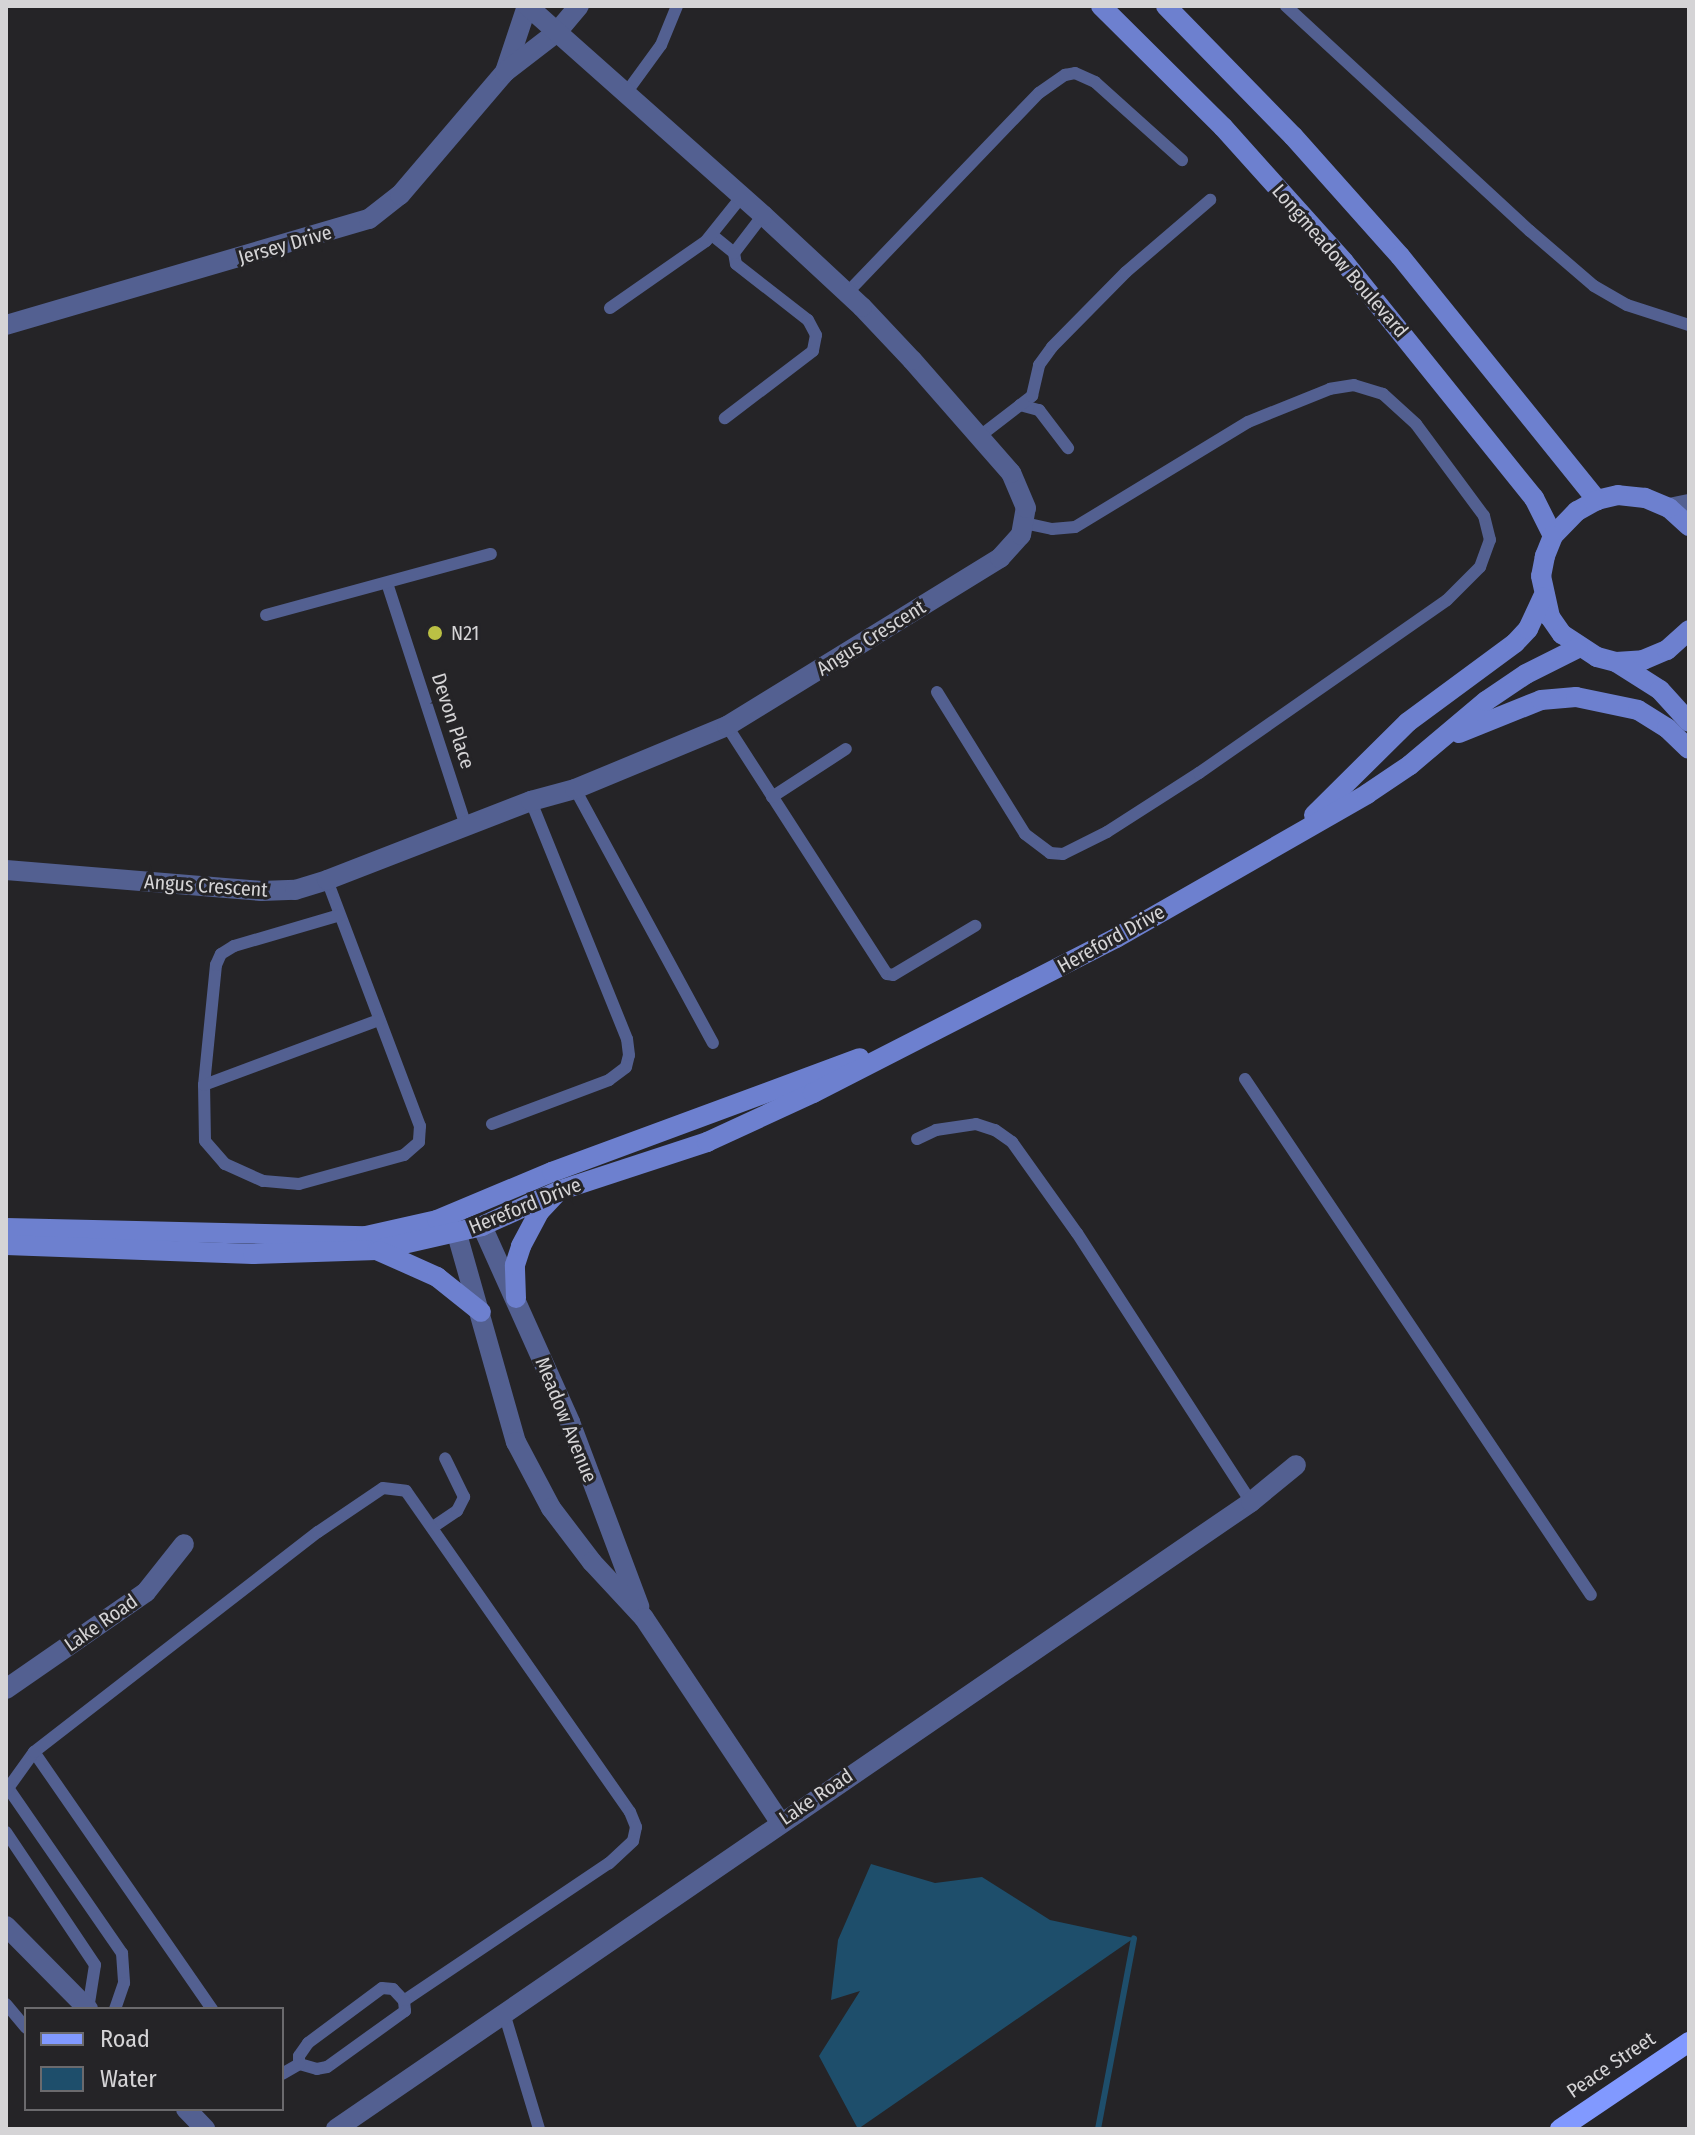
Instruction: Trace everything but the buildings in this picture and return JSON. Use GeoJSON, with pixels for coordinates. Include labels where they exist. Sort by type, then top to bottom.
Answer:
{"type":"FeatureCollection","features":[{"type":"Feature","properties":{"kind":"main road","name":"Peace Street"},"geometry":{"type":"LineString","coordinates":[[1560,2129],[1689,2042]]}},
{"type":"Feature","properties":{"kind":"street"},"geometry":{"type":"LineString","coordinates":[[528,6],[847,293],[980,436],[1020,488],[1026,508],[1024,523]]}},
{"type":"Feature","properties":{"kind":"street","name":"Jersey Drive"},"geometry":{"type":"LineString","coordinates":[[505,72],[528,6]]}},
{"type":"Feature","properties":{"kind":"street","name":"Jersey Drive"},"geometry":{"type":"LineString","coordinates":[[6,325],[369,219],[400,195],[505,72],[557,32],[579,6]]}},
{"type":"Feature","properties":{"kind":"street","name":"Longmeadow Boulevard"},"geometry":{"type":"LineString","coordinates":[[1101,6],[1213,116],[1344,262],[1534,498],[1553,536]]}},
{"type":"Feature","properties":{"kind":"street"},"geometry":{"type":"LineString","coordinates":[[1166,6],[1293,136],[1400,256],[1597,500]]}},
{"type":"Feature","properties":{"kind":"street"},"geometry":{"type":"LineString","coordinates":[[1689,526],[1679,506],[1618,495],[1597,500],[1577,511],[1553,536],[1545,556],[1543,597],[1550,617],[1578,648],[1616,662],[1660,690],[1689,722]]}},
{"type":"Feature","properties":{"kind":"street","name":"Angus Crescent"},"geometry":{"type":"LineString","coordinates":[[6,870],[261,891],[295,890],[327,880],[531,801],[575,789],[727,726],[1000,558],[1021,535],[1024,523]]}},
{"type":"Feature","properties":{"kind":"street","name":"Hereford Drive"},"geometry":{"type":"LineString","coordinates":[[1297,832],[1408,722],[1515,643],[1528,629],[1543,597]]}},
{"type":"Feature","properties":{"kind":"street"},"geometry":{"type":"LineString","coordinates":[[1616,662],[1643,660],[1667,650],[1689,630]]}},
{"type":"Feature","properties":{"kind":"street","name":"Hereford Drive"},"geometry":{"type":"LineString","coordinates":[[6,1245],[253,1254],[377,1250],[469,1227],[561,1190],[707,1142],[813,1093],[1116,938],[1367,794],[1437,744],[1486,701],[1526,674],[1578,648]]}},
{"type":"Feature","properties":{"kind":"street"},"geometry":{"type":"LineString","coordinates":[[1437,744],[1517,708],[1541,700],[1576,697],[1638,710],[1667,728],[1689,749]]}},
{"type":"Feature","properties":{"kind":"street","name":"Hereford Drive"},"geometry":{"type":"LineString","coordinates":[[6,1228],[366,1236],[437,1220],[552,1172],[920,1037]]}},
{"type":"Feature","properties":{"kind":"street"},"geometry":{"type":"LineString","coordinates":[[516,1298],[515,1265],[521,1246],[540,1211],[561,1190]]}},
{"type":"Feature","properties":{"kind":"street"},"geometry":{"type":"LineString","coordinates":[[437,1220],[469,1227],[486,1200]]}},
{"type":"Feature","properties":{"kind":"street","name":"Meadow Avenue"},"geometry":{"type":"LineString","coordinates":[[469,1227],[470,1276],[516,1442],[551,1508],[592,1562],[644,1618],[780,1822]]}},
{"type":"Feature","properties":{"kind":"street","name":"Meadow Avenue"},"geometry":{"type":"LineString","coordinates":[[469,1227],[516,1298],[570,1422],[644,1618]]}},
{"type":"Feature","properties":{"kind":"street"},"geometry":{"type":"LineString","coordinates":[[377,1250],[437,1277],[481,1312]]}},
{"type":"Feature","properties":{"kind":"street","name":"Lake Road"},"geometry":{"type":"LineString","coordinates":[[336,2129],[1251,1502],[1296,1465]]}},
{"type":"Feature","properties":{"kind":"street","name":"Lake Road"},"geometry":{"type":"LineString","coordinates":[[6,1689],[146,1592],[184,1544]]}},
{"type":"Feature","properties":{"kind":"street"},"geometry":{"type":"LineString","coordinates":[[6,1926],[86,2007]]}},
{"type":"Feature","properties":{"kind":"street"},"geometry":{"type":"LineString","coordinates":[[188,2111],[205,2129]]}},
{"type":"Feature","properties":{"kind":"lane"},"geometry":{"type":"LineString","coordinates":[[626,93],[657,52],[677,6]]}},
{"type":"Feature","properties":{"kind":"lane"},"geometry":{"type":"LineString","coordinates":[[1286,6],[1594,286],[1627,305],[1689,325]]}},
{"type":"Feature","properties":{"kind":"lane"},"geometry":{"type":"LineString","coordinates":[[847,293],[1039,93],[1065,75],[1075,73],[1095,82],[1182,160]]}},
{"type":"Feature","properties":{"kind":"lane"},"geometry":{"type":"LineString","coordinates":[[610,308],[712,235],[742,196]]}},
{"type":"Feature","properties":{"kind":"lane"},"geometry":{"type":"LineString","coordinates":[[980,436],[1032,396],[1039,365],[1052,347],[1126,272],[1210,200]]}},
{"type":"Feature","properties":{"kind":"lane"},"geometry":{"type":"LineString","coordinates":[[734,253],[763,215]]}},
{"type":"Feature","properties":{"kind":"lane"},"geometry":{"type":"LineString","coordinates":[[712,235],[734,253],[736,264],[799,311],[816,335],[813,351],[725,418]]}},
{"type":"Feature","properties":{"kind":"lane"},"geometry":{"type":"LineString","coordinates":[[937,692],[1025,834],[1050,853],[1063,854],[1088,843],[1199,773],[1447,600],[1480,567],[1490,540],[1484,516],[1416,424],[1383,394],[1354,385],[1330,389],[1248,422],[1075,527],[1052,529],[1024,523]]}},
{"type":"Feature","properties":{"kind":"lane"},"geometry":{"type":"LineString","coordinates":[[1020,405],[1039,410],[1068,448]]}},
{"type":"Feature","properties":{"kind":"lane"},"geometry":{"type":"LineString","coordinates":[[266,615],[491,554]]}},
{"type":"Feature","properties":{"kind":"lane","name":"Devon Place"},"geometry":{"type":"LineString","coordinates":[[387,583],[466,826]]}},
{"type":"Feature","properties":{"kind":"lane"},"geometry":{"type":"LineString","coordinates":[[727,726],[887,974],[893,975],[975,926]]}},
{"type":"Feature","properties":{"kind":"lane"},"geometry":{"type":"LineString","coordinates":[[772,797],[846,749]]}},
{"type":"Feature","properties":{"kind":"lane"},"geometry":{"type":"LineString","coordinates":[[575,789],[713,1043]]}},
{"type":"Feature","properties":{"kind":"lane"},"geometry":{"type":"LineString","coordinates":[[492,1124],[609,1080],[626,1067],[629,1055],[627,1039],[531,801]]}},
{"type":"Feature","properties":{"kind":"lane"},"geometry":{"type":"LineString","coordinates":[[327,880],[420,1126],[419,1142],[404,1155],[299,1184],[263,1181],[225,1164],[205,1141],[204,1085],[216,965],[221,954],[234,946],[340,915]]}},
{"type":"Feature","properties":{"kind":"lane"},"geometry":{"type":"LineString","coordinates":[[204,1085],[379,1020]]}},
{"type":"Feature","properties":{"kind":"lane"},"geometry":{"type":"LineString","coordinates":[[1245,1079],[1591,1595]]}},
{"type":"Feature","properties":{"kind":"lane"},"geometry":{"type":"LineString","coordinates":[[917,1139],[936,1130],[976,1124],[995,1130],[1012,1142],[1077,1233],[1251,1502]]}},
{"type":"Feature","properties":{"kind":"lane"},"geometry":{"type":"LineString","coordinates":[[433,1527],[457,1511],[464,1497],[445,1458]]}},
{"type":"Feature","properties":{"kind":"lane"},"geometry":{"type":"LineString","coordinates":[[116,2007],[124,1983],[122,1953],[7,1790],[34,1752],[318,1532],[383,1488],[406,1491],[433,1527],[630,1812],[636,1827],[633,1841],[609,1863],[404,2001]]}},
{"type":"Feature","properties":{"kind":"lane"},"geometry":{"type":"LineString","coordinates":[[34,1752],[211,2007]]}},
{"type":"Feature","properties":{"kind":"lane"},"geometry":{"type":"LineString","coordinates":[[6,1832],[95,1965],[88,2007]]}},
{"type":"Feature","properties":{"kind":"lane"},"geometry":{"type":"LineString","coordinates":[[284,2073],[299,2064],[317,2069],[327,2067],[405,2011],[404,2001],[393,1989],[382,1988],[308,2043],[299,2056],[299,2064]]}},
{"type":"Feature","properties":{"kind":"lane"},"geometry":{"type":"LineString","coordinates":[[6,2004],[24,2026]]}},
{"type":"Feature","properties":{"kind":"lane"},"geometry":{"type":"LineString","coordinates":[[504,2013],[539,2129]]}},
{"type":"Feature","properties":{"kind":"water"},"geometry":{"type":"Polygon","coordinates":[[[871,1864],[935,1883],[982,1877],[1050,1920],[1134,1938],[858,2129],[819,2056],[860,1991],[831,2000],[838,1940],[871,1864]]]}},
{"type":"Feature","properties":{"kind":"waterway"},"geometry":{"type":"LineString","coordinates":[[1098,2129],[1134,1938]]}},
{"type":"Feature","properties":{"kind":"place","name":"N21"},"geometry":{"type":"Point","coordinates":[435,633]}}]}
